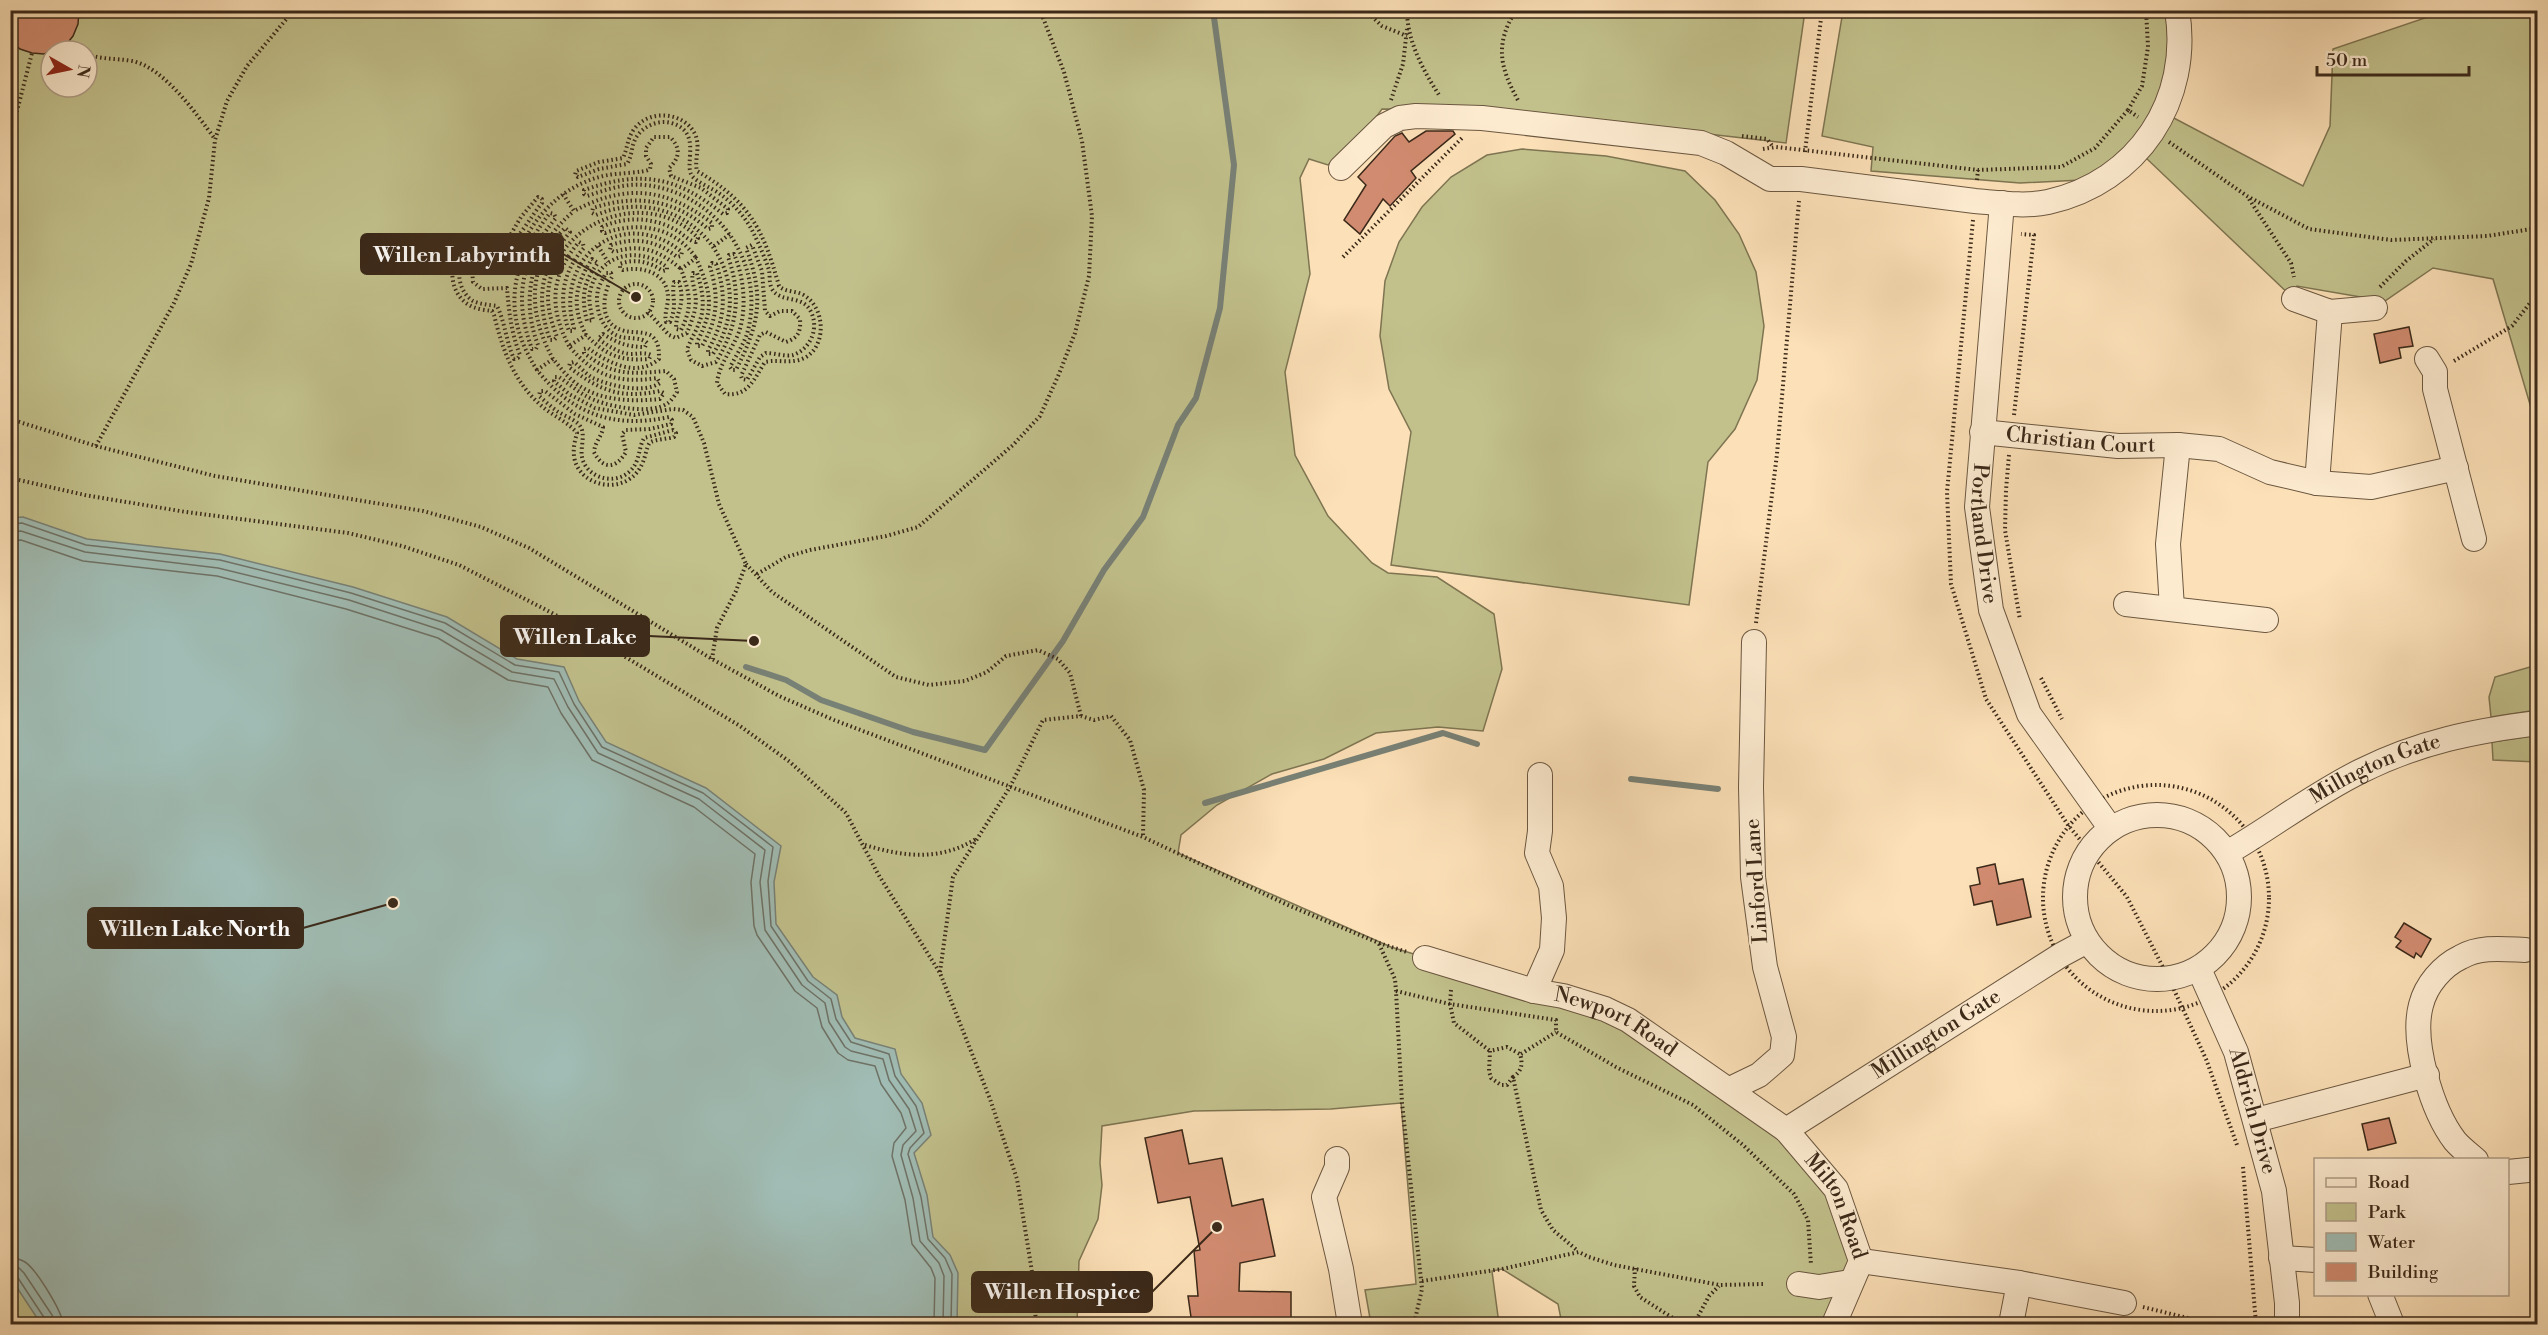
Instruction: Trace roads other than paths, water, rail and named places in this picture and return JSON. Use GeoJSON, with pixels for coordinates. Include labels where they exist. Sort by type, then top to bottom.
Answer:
{"type":"FeatureCollection","features":[{"type":"Feature","properties":{"kind":"street"},"geometry":{"type":"LineString","coordinates":[[1341,168],[1384,126],[1400,118],[1416,116],[1462,126],[1532,124],[1701,144],[1726,153],[1770,178],[1801,179],[2002,203],[2046,202],[2087,189],[2129,161],[2141,148],[2164,113],[2177,73],[2180,39],[2177,10]]}},
{"type":"Feature","properties":{"kind":"street","name":"Portland Drive"},"geometry":{"type":"LineString","coordinates":[[2002,203],[1977,507],[1991,610],[2029,714],[2111,829]]}},
{"type":"Feature","properties":{"kind":"street"},"geometry":{"type":"LineString","coordinates":[[2294,299],[2330,312],[2375,309]]}},
{"type":"Feature","properties":{"kind":"street"},"geometry":{"type":"LineString","coordinates":[[2317,483],[2330,312]]}},
{"type":"Feature","properties":{"kind":"street"},"geometry":{"type":"LineString","coordinates":[[2431,365],[2474,539]]}},
{"type":"Feature","properties":{"kind":"street","name":"Christian Court"},"geometry":{"type":"LineString","coordinates":[[1982,432],[2118,446],[2178,445],[2218,449],[2270,472],[2317,483],[2371,487],[2456,468]]}},
{"type":"Feature","properties":{"kind":"street","name":"Christian Court"},"geometry":{"type":"LineString","coordinates":[[2172,608],[2168,544],[2178,445]]}},
{"type":"Feature","properties":{"kind":"street"},"geometry":{"type":"LineString","coordinates":[[2126,604],[2266,620]]}},
{"type":"Feature","properties":{"kind":"street","name":"Linford Lane"},"geometry":{"type":"LineString","coordinates":[[1730,1089],[1759,1075],[1782,1055],[1784,1037],[1764,967],[1753,877],[1751,787],[1754,642]]}},
{"type":"Feature","properties":{"kind":"street","name":"Millngton Gate"},"geometry":{"type":"LineString","coordinates":[[2227,854],[2359,771],[2399,754],[2456,735],[2538,723]]}},
{"type":"Feature","properties":{"kind":"street"},"geometry":{"type":"LineString","coordinates":[[1534,991],[1552,950],[1554,918],[1551,886],[1537,853],[1540,831],[1540,775]]}},
{"type":"Feature","properties":{"kind":"street"},"geometry":{"type":"LineString","coordinates":[[2152,815],[2174,817],[2195,824],[2213,836],[2227,854],[2236,873],[2240,895],[2237,917],[2229,938],[2216,955],[2199,969],[2169,979],[2150,980],[2131,976],[2106,962],[2087,940],[2078,919],[2075,895],[2079,872],[2089,851],[2111,829],[2131,819],[2152,815]]}},
{"type":"Feature","properties":{"kind":"street","name":"Millington Gate"},"geometry":{"type":"LineString","coordinates":[[1786,1130],[2087,940]]}},
{"type":"Feature","properties":{"kind":"street"},"geometry":{"type":"LineString","coordinates":[[2474,1158],[2456,1142],[2439,1115],[2427,1076],[2418,1033],[2421,1004],[2435,976],[2461,956],[2485,949],[2524,950]]}},
{"type":"Feature","properties":{"kind":"street","name":"Newport Road"},"geometry":{"type":"LineString","coordinates":[[1425,958],[1534,991],[1563,996],[1605,1009],[1628,1020],[1786,1130]]}},
{"type":"Feature","properties":{"kind":"street","name":"Aldrich Drive"},"geometry":{"type":"LineString","coordinates":[[2199,969],[2236,1052],[2274,1191],[2287,1303],[2287,1324]]}},
{"type":"Feature","properties":{"kind":"street"},"geometry":{"type":"LineString","coordinates":[[2256,1120],[2427,1076]]}},
{"type":"Feature","properties":{"kind":"street","name":"Milton Road"},"geometry":{"type":"LineString","coordinates":[[1786,1130],[1836,1190],[1855,1272],[1834,1324]]}},
{"type":"Feature","properties":{"kind":"street"},"geometry":{"type":"LineString","coordinates":[[1336,1159],[1337,1167],[1324,1197],[1341,1269],[1349,1318],[1347,1324]]}},
{"type":"Feature","properties":{"kind":"street"},"geometry":{"type":"LineString","coordinates":[[2509,1172],[2538,1169]]}},
{"type":"Feature","properties":{"kind":"street"},"geometry":{"type":"LineString","coordinates":[[2281,1258],[2314,1260]]}},
{"type":"Feature","properties":{"kind":"street"},"geometry":{"type":"LineString","coordinates":[[1809,1285],[1855,1272],[2019,1283],[2124,1303]]}},
{"type":"Feature","properties":{"kind":"street"},"geometry":{"type":"LineString","coordinates":[[2011,1324],[2019,1283]]}},
{"type":"Feature","properties":{"kind":"street"},"geometry":{"type":"LineString","coordinates":[[2380,1296],[2392,1324]]}},
{"type":"Feature","properties":{"kind":"water"},"geometry":{"type":"Polygon","coordinates":[[[23,517],[87,539],[220,554],[353,587],[447,617],[517,659],[564,667],[579,701],[606,742],[706,788],[781,846],[774,882],[776,924],[813,977],[837,995],[842,1017],[855,1038],[895,1049],[901,1074],[922,1103],[931,1135],[914,1153],[927,1195],[933,1237],[950,1255],[958,1273],[957,1324],[41,1324],[10,1277],[10,518],[23,517]]]}},
{"type":"Feature","properties":{"kind":"waterway"},"geometry":{"type":"LineString","coordinates":[[746,667],[786,680],[821,700],[913,732],[985,750],[1063,641],[1104,570],[1143,517],[1178,425],[1196,398],[1220,308],[1234,165],[1213,10]]}},
{"type":"Feature","properties":{"kind":"waterway"},"geometry":{"type":"LineString","coordinates":[[1205,803],[1443,733],[1477,744]]}},
{"type":"Feature","properties":{"kind":"waterway"},"geometry":{"type":"LineString","coordinates":[[1631,779],[1718,789]]}},
{"type":"Feature","properties":{"kind":"place","name":"Willen Labyrinth"},"geometry":{"type":"Point","coordinates":[636,297]}},
{"type":"Feature","properties":{"kind":"place","name":"Willen Lake"},"geometry":{"type":"Point","coordinates":[754,641]}},
{"type":"Feature","properties":{"kind":"place","name":"Willen Lake North"},"geometry":{"type":"Point","coordinates":[393,903]}},
{"type":"Feature","properties":{"kind":"place","name":"Willen Hospice"},"geometry":{"type":"Point","coordinates":[1217,1227]}}]}
